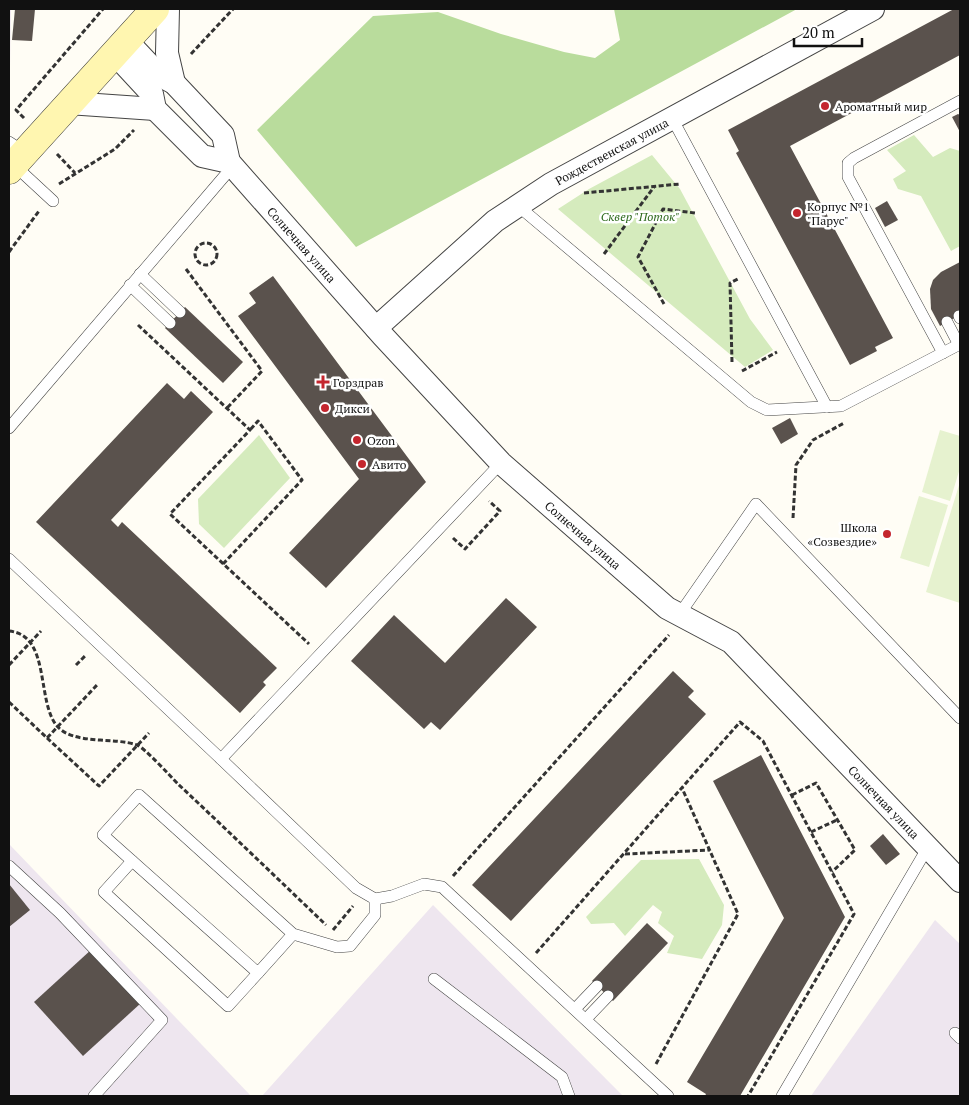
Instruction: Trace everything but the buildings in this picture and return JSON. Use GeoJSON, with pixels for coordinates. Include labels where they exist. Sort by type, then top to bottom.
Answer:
{"type":"FeatureCollection","features":[{"type":"Feature","properties":{"kind":"main road"},"geometry":{"type":"LineString","coordinates":[[14,157],[68,103],[155,9]]}},
{"type":"Feature","properties":{"kind":"street"},"geometry":{"type":"LineString","coordinates":[[168,9],[168,53],[174,83]]}},
{"type":"Feature","properties":{"kind":"street","name":"Рождественская улица"},"geometry":{"type":"LineString","coordinates":[[376,328],[495,221],[517,205],[872,9]]}},
{"type":"Feature","properties":{"kind":"street"},"geometry":{"type":"LineString","coordinates":[[120,47],[159,75],[174,83],[223,135],[231,164]]}},
{"type":"Feature","properties":{"kind":"street"},"geometry":{"type":"LineString","coordinates":[[120,47],[152,94],[155,109],[202,156],[231,164]]}},
{"type":"Feature","properties":{"kind":"street"},"geometry":{"type":"LineString","coordinates":[[68,103],[155,109]]}},
{"type":"Feature","properties":{"kind":"street","name":"Солнечная улица"},"geometry":{"type":"LineString","coordinates":[[231,164],[376,328],[501,463],[667,608],[731,642],[960,881]]}},
{"type":"Feature","properties":{"kind":"lane"},"geometry":{"type":"LineString","coordinates":[[943,353],[846,169],[848,163],[854,158],[960,102]]}},
{"type":"Feature","properties":{"kind":"lane"},"geometry":{"type":"LineString","coordinates":[[672,118],[827,408]]}},
{"type":"Feature","properties":{"kind":"lane"},"geometry":{"type":"LineString","coordinates":[[14,157],[51,200]]}},
{"type":"Feature","properties":{"kind":"lane"},"geometry":{"type":"LineString","coordinates":[[9,428],[231,164]]}},
{"type":"Feature","properties":{"kind":"lane"},"geometry":{"type":"LineString","coordinates":[[517,205],[758,407],[778,410],[827,408],[841,406],[856,400],[960,344],[947,322]]}},
{"type":"Feature","properties":{"kind":"lane"},"geometry":{"type":"LineString","coordinates":[[140,274],[180,312]]}},
{"type":"Feature","properties":{"kind":"lane"},"geometry":{"type":"LineString","coordinates":[[130,285],[170,323]]}},
{"type":"Feature","properties":{"kind":"lane"},"geometry":{"type":"LineString","coordinates":[[221,759],[501,463]]}},
{"type":"Feature","properties":{"kind":"lane"},"geometry":{"type":"LineString","coordinates":[[682,616],[756,504],[960,718]]}},
{"type":"Feature","properties":{"kind":"lane"},"geometry":{"type":"LineString","coordinates":[[9,559],[356,888],[370,896],[392,896],[424,884],[442,887],[668,1096]]}},
{"type":"Feature","properties":{"kind":"lane"},"geometry":{"type":"LineString","coordinates":[[258,973],[103,835],[139,795],[294,934],[337,947],[350,946],[375,915],[370,896]]}},
{"type":"Feature","properties":{"kind":"lane"},"geometry":{"type":"LineString","coordinates":[[782,1096],[928,848]]}},
{"type":"Feature","properties":{"kind":"lane"},"geometry":{"type":"LineString","coordinates":[[132,861],[104,892],[228,1006],[294,934]]}},
{"type":"Feature","properties":{"kind":"lane"},"geometry":{"type":"LineString","coordinates":[[9,866],[60,913],[162,1020],[94,1096]]}},
{"type":"Feature","properties":{"kind":"lane"},"geometry":{"type":"LineString","coordinates":[[434,979],[562,1077],[569,1096]]}},
{"type":"Feature","properties":{"kind":"lane"},"geometry":{"type":"LineString","coordinates":[[575,1009],[597,986]]}},
{"type":"Feature","properties":{"kind":"lane"},"geometry":{"type":"LineString","coordinates":[[586,1019],[608,996]]}},
{"type":"Feature","properties":{"kind":"path"},"geometry":{"type":"LineString","coordinates":[[16,110],[103,9]]}},
{"type":"Feature","properties":{"kind":"path"},"geometry":{"type":"LineString","coordinates":[[186,59],[233,9]]}},
{"type":"Feature","properties":{"kind":"path"},"geometry":{"type":"LineString","coordinates":[[9,252],[51,200],[60,183],[115,149],[138,126]]}},
{"type":"Feature","properties":{"kind":"path"},"geometry":{"type":"LineString","coordinates":[[578,193],[680,184]]}},
{"type":"Feature","properties":{"kind":"path"},"geometry":{"type":"LineString","coordinates":[[604,254],[654,187]]}},
{"type":"Feature","properties":{"kind":"path"},"geometry":{"type":"LineString","coordinates":[[664,304],[638,258],[663,209],[696,213]]}},
{"type":"Feature","properties":{"kind":"path"},"geometry":{"type":"LineString","coordinates":[[210,244],[216,248],[215,262],[209,265],[202,265],[196,260],[195,254],[198,247],[210,244]]}},
{"type":"Feature","properties":{"kind":"path"},"geometry":{"type":"LineString","coordinates":[[186,269],[262,371],[227,408]]}},
{"type":"Feature","properties":{"kind":"path"},"geometry":{"type":"LineString","coordinates":[[732,362],[730,283],[738,279]]}},
{"type":"Feature","properties":{"kind":"path"},"geometry":{"type":"LineString","coordinates":[[138,325],[250,430]]}},
{"type":"Feature","properties":{"kind":"path"},"geometry":{"type":"LineString","coordinates":[[742,371],[778,352]]}},
{"type":"Feature","properties":{"kind":"path"},"geometry":{"type":"LineString","coordinates":[[223,564],[302,480],[258,421],[170,514],[223,564],[302,638]]}},
{"type":"Feature","properties":{"kind":"path"},"geometry":{"type":"LineString","coordinates":[[797,525],[792,516],[796,465],[814,440],[846,422]]}},
{"type":"Feature","properties":{"kind":"path"},"geometry":{"type":"LineString","coordinates":[[448,535],[465,549],[500,511],[486,497],[492,489],[484,481]]}},
{"type":"Feature","properties":{"kind":"path"},"geometry":{"type":"LineString","coordinates":[[442,887],[682,616]]}},
{"type":"Feature","properties":{"kind":"path"},"geometry":{"type":"LineString","coordinates":[[9,631],[24,636],[31,642],[36,652],[49,708],[57,726],[70,736],[138,745],[332,931],[370,896]]}},
{"type":"Feature","properties":{"kind":"path"},"geometry":{"type":"LineString","coordinates":[[9,666],[41,632]]}},
{"type":"Feature","properties":{"kind":"path"},"geometry":{"type":"LineString","coordinates":[[76,665],[91,649]]}},
{"type":"Feature","properties":{"kind":"path"},"geometry":{"type":"LineString","coordinates":[[47,738],[97,684]]}},
{"type":"Feature","properties":{"kind":"path"},"geometry":{"type":"LineString","coordinates":[[9,702],[99,786],[149,734]]}},
{"type":"Feature","properties":{"kind":"path"},"geometry":{"type":"LineString","coordinates":[[530,948],[536,954],[740,722],[763,740],[854,914],[748,1096]]}},
{"type":"Feature","properties":{"kind":"path"},"geometry":{"type":"LineString","coordinates":[[792,795],[816,783],[855,850],[832,872]]}},
{"type":"Feature","properties":{"kind":"path"},"geometry":{"type":"LineString","coordinates":[[655,1065],[738,914],[682,788]]}},
{"type":"Feature","properties":{"kind":"path"},"geometry":{"type":"LineString","coordinates":[[811,832],[837,820]]}},
{"type":"Feature","properties":{"kind":"path"},"geometry":{"type":"LineString","coordinates":[[624,854],[710,850]]}},
{"type":"Feature","properties":{"kind":"path"},"geometry":{"type":"LineString","coordinates":[[452,876],[459,883]]}},
{"type":"Feature","properties":{"kind":"shaded area"},"geometry":{"type":"Polygon","coordinates":[[[9,9],[11,9],[9,126],[9,9]]]}},
{"type":"Feature","properties":{"kind":"shaded area"},"geometry":{"type":"Polygon","coordinates":[[[9,844],[251,1096],[9,1096],[9,844]]]}},
{"type":"Feature","properties":{"kind":"shaded area"},"geometry":{"type":"Polygon","coordinates":[[[433,905],[623,1096],[262,1096],[433,905]]]}},
{"type":"Feature","properties":{"kind":"shaded area"},"geometry":{"type":"Polygon","coordinates":[[[935,920],[960,944],[960,1096],[811,1096],[935,920]]]}},
{"type":"Feature","properties":{"kind":"green space"},"geometry":{"type":"Polygon","coordinates":[[[614,9],[797,9],[356,247],[257,130],[373,16],[438,12],[501,34],[564,52],[595,58],[620,40],[614,9]]]}},
{"type":"Feature","properties":{"kind":"green space"},"geometry":{"type":"Polygon","coordinates":[[[914,135],[933,157],[950,148],[960,151],[960,246],[951,251],[921,196],[898,189],[893,179],[906,171],[887,150],[914,135]]]}},
{"type":"Feature","properties":{"kind":"green space","name":"Сквер \"Поток\""},"geometry":{"type":"Polygon","coordinates":[[[652,155],[680,189],[750,319],[773,350],[745,367],[558,209],[589,189],[652,155]]]}},
{"type":"Feature","properties":{"kind":"green space"},"geometry":{"type":"Polygon","coordinates":[[[940,430],[960,436],[960,468],[950,501],[922,492],[940,430]]]}},
{"type":"Feature","properties":{"kind":"green space"},"geometry":{"type":"Polygon","coordinates":[[[259,435],[290,478],[224,548],[199,524],[198,499],[259,435]]]}},
{"type":"Feature","properties":{"kind":"green space"},"geometry":{"type":"Polygon","coordinates":[[[960,482],[960,603],[926,592],[960,482]]]}},
{"type":"Feature","properties":{"kind":"green space"},"geometry":{"type":"Polygon","coordinates":[[[919,496],[948,505],[929,567],[900,558],[919,496]]]}},
{"type":"Feature","properties":{"kind":"green space"},"geometry":{"type":"Polygon","coordinates":[[[699,859],[724,905],[722,925],[702,959],[667,953],[674,936],[658,923],[662,912],[653,905],[625,936],[614,923],[591,924],[586,917],[641,860],[699,859]]]}},
{"type":"Feature","properties":{"kind":"place","name":"Ароматный мир"},"geometry":{"type":"Point","coordinates":[825,106]}},
{"type":"Feature","properties":{"kind":"place","name":"Корпус №1 \"Парус\""},"geometry":{"type":"Point","coordinates":[797,213]}},
{"type":"Feature","properties":{"kind":"place","name":"Горздрав"},"geometry":{"type":"Point","coordinates":[323,382]}},
{"type":"Feature","properties":{"kind":"place","name":"Дикси"},"geometry":{"type":"Point","coordinates":[325,408]}},
{"type":"Feature","properties":{"kind":"place","name":"Ozon"},"geometry":{"type":"Point","coordinates":[357,440]}},
{"type":"Feature","properties":{"kind":"place","name":"Авито"},"geometry":{"type":"Point","coordinates":[362,464]}},
{"type":"Feature","properties":{"kind":"place","name":"Школа «Созвездие»"},"geometry":{"type":"Point","coordinates":[887,534]}}]}
